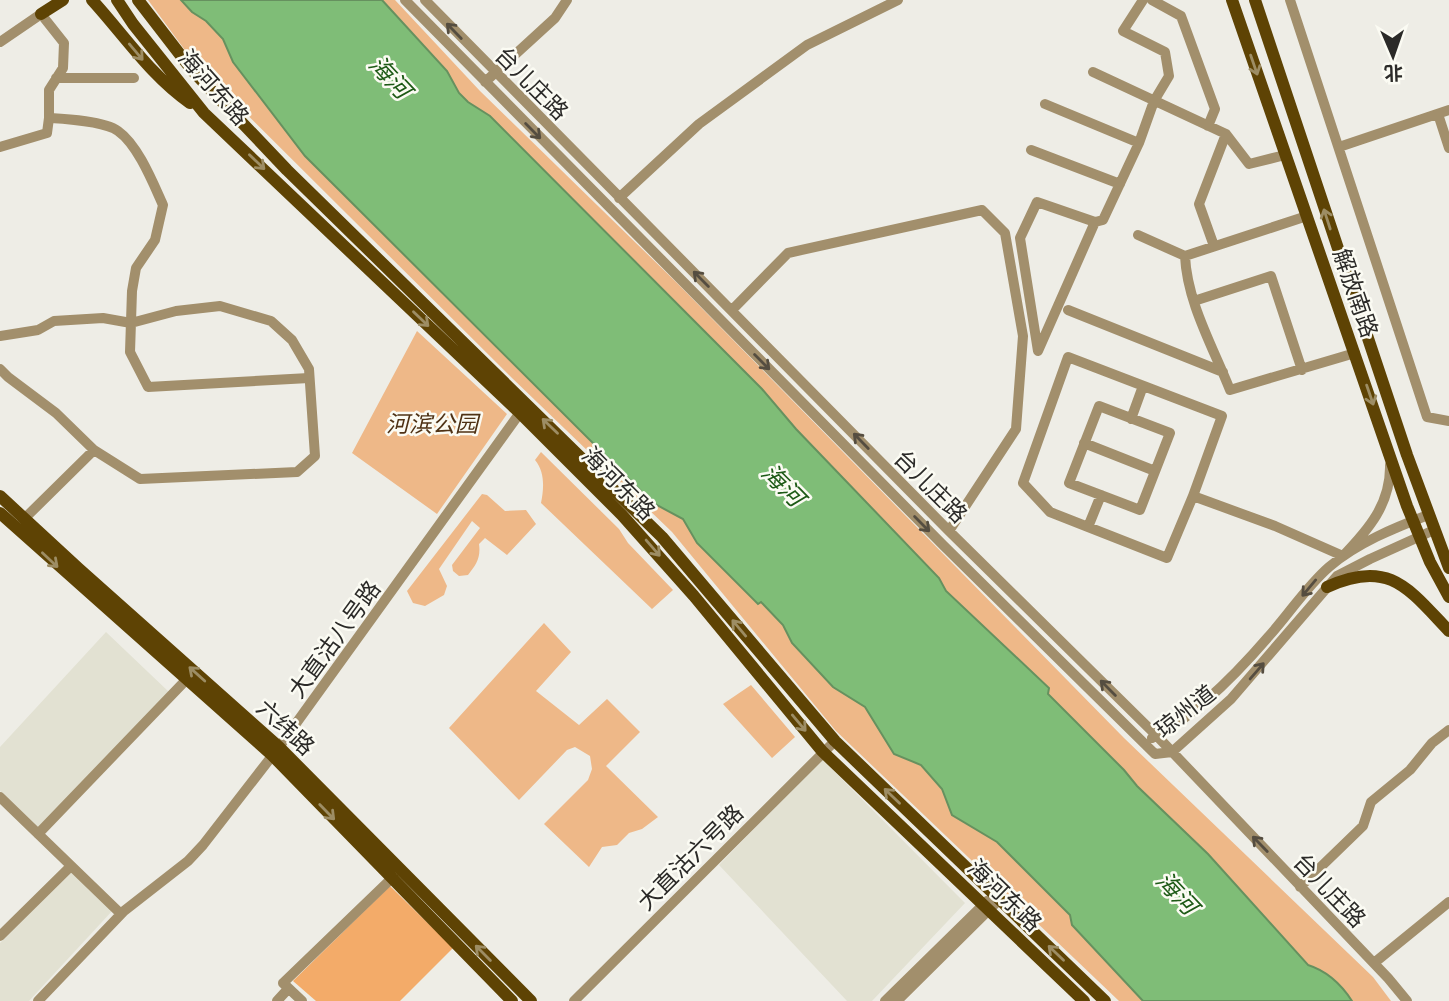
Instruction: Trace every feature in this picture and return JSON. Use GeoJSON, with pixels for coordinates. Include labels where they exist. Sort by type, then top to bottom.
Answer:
{"type":"FeatureCollection","features":[{"type":"Feature","properties":{"kind":"main road"},"geometry":{"type":"LineString","coordinates":[[41,14],[63,0]]}},
{"type":"Feature","properties":{"kind":"main road"},"geometry":{"type":"LineString","coordinates":[[92,0],[165,83],[204,113]]}},
{"type":"Feature","properties":{"kind":"main road","name":"海河东路"},"geometry":{"type":"LineString","coordinates":[[117,0],[204,113],[663,537],[835,741],[1105,1001]]}},
{"type":"Feature","properties":{"kind":"main road","name":"海河东路"},"geometry":{"type":"LineString","coordinates":[[138,0],[192,70],[523,408],[648,543],[822,751],[1084,1001]]}},
{"type":"Feature","properties":{"kind":"main road","name":"解放南路"},"geometry":{"type":"LineString","coordinates":[[1233,0],[1413,521],[1419,537],[1444,577],[1449,597]]}},
{"type":"Feature","properties":{"kind":"main road","name":"解放南路"},"geometry":{"type":"LineString","coordinates":[[1255,0],[1328,224],[1428,515],[1449,568]]}},
{"type":"Feature","properties":{"kind":"main road","name":"六纬路"},"geometry":{"type":"LineString","coordinates":[[0,496],[275,751],[531,1001]]}},
{"type":"Feature","properties":{"kind":"main road","name":"六纬路"},"geometry":{"type":"LineString","coordinates":[[0,513],[186,680],[275,751],[392,878],[512,1001]]}},
{"type":"Feature","properties":{"kind":"main road"},"geometry":{"type":"LineString","coordinates":[[1327,587],[1360,575],[1388,578],[1411,592],[1449,631]]}},
{"type":"Feature","properties":{"kind":"street","name":"台儿庄路"},"geometry":{"type":"LineString","coordinates":[[405,0],[1143,743]]}},
{"type":"Feature","properties":{"kind":"street","name":"台儿庄路"},"geometry":{"type":"LineString","coordinates":[[425,0],[949,531],[1157,736],[1407,1001]]}},
{"type":"Feature","properties":{"kind":"street"},"geometry":{"type":"LineString","coordinates":[[485,82],[555,18],[567,0]]}},
{"type":"Feature","properties":{"kind":"street"},"geometry":{"type":"LineString","coordinates":[[619,198],[699,124],[807,45],[898,0]]}},
{"type":"Feature","properties":{"kind":"street"},"geometry":{"type":"LineString","coordinates":[[1095,222],[1038,351],[1020,239],[1038,202],[1095,222],[1103,220],[1139,143],[1154,101],[1169,76],[1165,52],[1123,31],[1143,0]]}},
{"type":"Feature","properties":{"kind":"street"},"geometry":{"type":"LineString","coordinates":[[1152,0],[1181,16],[1215,109],[1208,126]]}},
{"type":"Feature","properties":{"kind":"street"},"geometry":{"type":"LineString","coordinates":[[1290,0],[1427,417],[1449,421]]}},
{"type":"Feature","properties":{"kind":"street"},"geometry":{"type":"LineString","coordinates":[[0,42],[41,14],[64,43],[63,68],[49,90],[47,133],[0,147]]}},
{"type":"Feature","properties":{"kind":"street"},"geometry":{"type":"LineString","coordinates":[[1093,72],[1226,134],[1249,164],[1285,155]]}},
{"type":"Feature","properties":{"kind":"street"},"geometry":{"type":"LineString","coordinates":[[56,78],[134,78]]}},
{"type":"Feature","properties":{"kind":"street"},"geometry":{"type":"LineString","coordinates":[[1045,104],[1139,143]]}},
{"type":"Feature","properties":{"kind":"street"},"geometry":{"type":"LineString","coordinates":[[1339,146],[1449,110]]}},
{"type":"Feature","properties":{"kind":"street"},"geometry":{"type":"LineString","coordinates":[[1438,114],[1449,148]]}},
{"type":"Feature","properties":{"kind":"street"},"geometry":{"type":"LineString","coordinates":[[48,118],[81,120],[117,130],[130,144],[163,205],[155,240],[136,268],[132,291],[130,352],[148,387],[309,378]]}},
{"type":"Feature","properties":{"kind":"street"},"geometry":{"type":"LineString","coordinates":[[1214,246],[1199,204],[1226,134]]}},
{"type":"Feature","properties":{"kind":"street"},"geometry":{"type":"LineString","coordinates":[[1031,150],[1120,184]]}},
{"type":"Feature","properties":{"kind":"street"},"geometry":{"type":"LineString","coordinates":[[732,310],[788,253],[982,210],[1005,233],[1023,336],[1016,429],[949,531]]}},
{"type":"Feature","properties":{"kind":"street"},"geometry":{"type":"LineString","coordinates":[[1138,235],[1185,256],[1307,216]]}},
{"type":"Feature","properties":{"kind":"street"},"geometry":{"type":"LineString","coordinates":[[1185,256],[1186,278],[1230,390],[1355,354]]}},
{"type":"Feature","properties":{"kind":"street"},"geometry":{"type":"LineString","coordinates":[[1194,301],[1271,276],[1302,370]]}},
{"type":"Feature","properties":{"kind":"street"},"geometry":{"type":"LineString","coordinates":[[0,336],[38,330],[54,321],[103,318],[131,323],[176,311],[220,306],[271,321],[292,340],[309,369],[315,456],[296,472],[140,479],[94,450],[56,413],[0,369]]}},
{"type":"Feature","properties":{"kind":"street"},"geometry":{"type":"LineString","coordinates":[[1068,310],[1223,373]]}},
{"type":"Feature","properties":{"kind":"street"},"geometry":{"type":"LineString","coordinates":[[1068,357],[1222,416],[1193,496],[1167,558],[1050,512],[1023,483],[1068,357]]}},
{"type":"Feature","properties":{"kind":"street"},"geometry":{"type":"LineString","coordinates":[[1131,419],[1143,386]]}},
{"type":"Feature","properties":{"kind":"street"},"geometry":{"type":"LineString","coordinates":[[1099,406],[1170,433],[1140,510],[1069,483],[1084,443],[1099,406]]}},
{"type":"Feature","properties":{"kind":"street","name":"大直沽八号路"},"geometry":{"type":"LineString","coordinates":[[38,1001],[121,914],[187,861],[275,751],[523,408]]}},
{"type":"Feature","properties":{"kind":"street"},"geometry":{"type":"LineString","coordinates":[[1084,443],[1155,471]]}},
{"type":"Feature","properties":{"kind":"street"},"geometry":{"type":"LineString","coordinates":[[24,519],[94,450]]}},
{"type":"Feature","properties":{"kind":"street"},"geometry":{"type":"LineString","coordinates":[[1193,496],[1275,526],[1343,556],[1369,529],[1382,506],[1390,476],[1389,454]]}},
{"type":"Feature","properties":{"kind":"street"},"geometry":{"type":"LineString","coordinates":[[1088,527],[1101,495]]}},
{"type":"Feature","properties":{"kind":"street","name":"琼州道"},"geometry":{"type":"LineString","coordinates":[[1428,515],[1343,556],[1318,577],[1245,663],[1182,719],[1143,743],[1155,754],[1172,752],[1231,699],[1327,587],[1345,571],[1434,530]]}},
{"type":"Feature","properties":{"kind":"street"},"geometry":{"type":"LineString","coordinates":[[38,834],[186,680]]}},
{"type":"Feature","properties":{"kind":"street"},"geometry":{"type":"LineString","coordinates":[[1300,887],[1363,826],[1371,802],[1410,770],[1432,743],[1449,730]]}},
{"type":"Feature","properties":{"kind":"street","name":"大直沽六号路"},"geometry":{"type":"LineString","coordinates":[[574,1001],[835,741]]}},
{"type":"Feature","properties":{"kind":"street"},"geometry":{"type":"LineString","coordinates":[[0,797],[121,914]]}},
{"type":"Feature","properties":{"kind":"street"},"geometry":{"type":"LineString","coordinates":[[0,936],[71,866]]}},
{"type":"Feature","properties":{"kind":"street"},"geometry":{"type":"LineString","coordinates":[[277,1001],[286,986],[392,878]]}},
{"type":"Feature","properties":{"kind":"street"},"geometry":{"type":"LineString","coordinates":[[885,1001],[998,896]]}},
{"type":"Feature","properties":{"kind":"street"},"geometry":{"type":"LineString","coordinates":[[1374,963],[1449,902]]}},
{"type":"Feature","properties":{"kind":"street"},"geometry":{"type":"LineString","coordinates":[[897,1001],[987,906]]}},
{"type":"Feature","properties":{"kind":"street"},"geometry":{"type":"LineString","coordinates":[[286,986],[302,1001]]}},
{"type":"Feature","properties":{"kind":"shaded area"},"geometry":{"type":"Polygon","coordinates":[[[106,632],[169,692],[40,829],[0,791],[0,747],[106,632]]]}},
{"type":"Feature","properties":{"kind":"shaded area"},"geometry":{"type":"Polygon","coordinates":[[[822,759],[965,903],[872,1001],[847,1001],[719,865],[822,759]]]}},
{"type":"Feature","properties":{"kind":"shaded area"},"geometry":{"type":"Polygon","coordinates":[[[73,871],[113,910],[29,1001],[0,1001],[0,943],[73,871]]]}},
{"type":"Feature","properties":{"kind":"shaded area"},"geometry":{"type":"Polygon","coordinates":[[[390,886],[453,948],[400,1001],[316,1001],[293,981],[390,886]]]}},
{"type":"Feature","properties":{"kind":"green space"},"geometry":{"type":"Polygon","coordinates":[[[148,0],[395,0],[480,91],[677,283],[1124,738],[1373,977],[1391,1001],[1119,1001],[836,731],[672,532],[512,378],[193,61],[148,0]]]}},
{"type":"Feature","properties":{"kind":"green space","name":"河滨公园"},"geometry":{"type":"Polygon","coordinates":[[[417,331],[507,414],[437,514],[352,453],[417,331]]]}},
{"type":"Feature","properties":{"kind":"green space"},"geometry":{"type":"Polygon","coordinates":[[[541,452],[619,529],[628,543],[673,590],[652,609],[541,503],[543,480],[535,460],[541,452]]]}},
{"type":"Feature","properties":{"kind":"green space"},"geometry":{"type":"Polygon","coordinates":[[[482,494],[487,495],[505,511],[526,510],[536,524],[507,555],[485,538],[479,544],[479,557],[473,568],[468,575],[459,576],[453,571],[452,565],[480,528],[472,521],[439,569],[447,586],[444,595],[425,606],[413,603],[407,591],[482,494]]]}},
{"type":"Feature","properties":{"kind":"green space"},"geometry":{"type":"Polygon","coordinates":[[[544,623],[571,652],[536,691],[579,725],[607,699],[640,732],[606,766],[658,817],[642,829],[629,833],[617,845],[602,847],[589,867],[544,824],[588,780],[592,769],[590,756],[575,747],[567,750],[519,800],[449,728],[544,623]]]}},
{"type":"Feature","properties":{"kind":"green space"},"geometry":{"type":"Polygon","coordinates":[[[751,685],[795,737],[772,758],[723,704],[751,685]]]}},
{"type":"Feature","properties":{"kind":"water","name":"海河"},"geometry":{"type":"Polygon","coordinates":[[[181,0],[382,0],[447,71],[459,93],[490,116],[762,389],[796,429],[939,578],[946,591],[1049,688],[1048,694],[1137,786],[1208,854],[1308,965],[1333,979],[1352,1001],[1143,1001],[1072,925],[1070,915],[997,842],[952,815],[942,789],[921,765],[894,754],[865,707],[833,687],[792,643],[783,625],[697,543],[683,519],[653,503],[305,156],[233,62],[223,39],[181,0]]]}}]}
